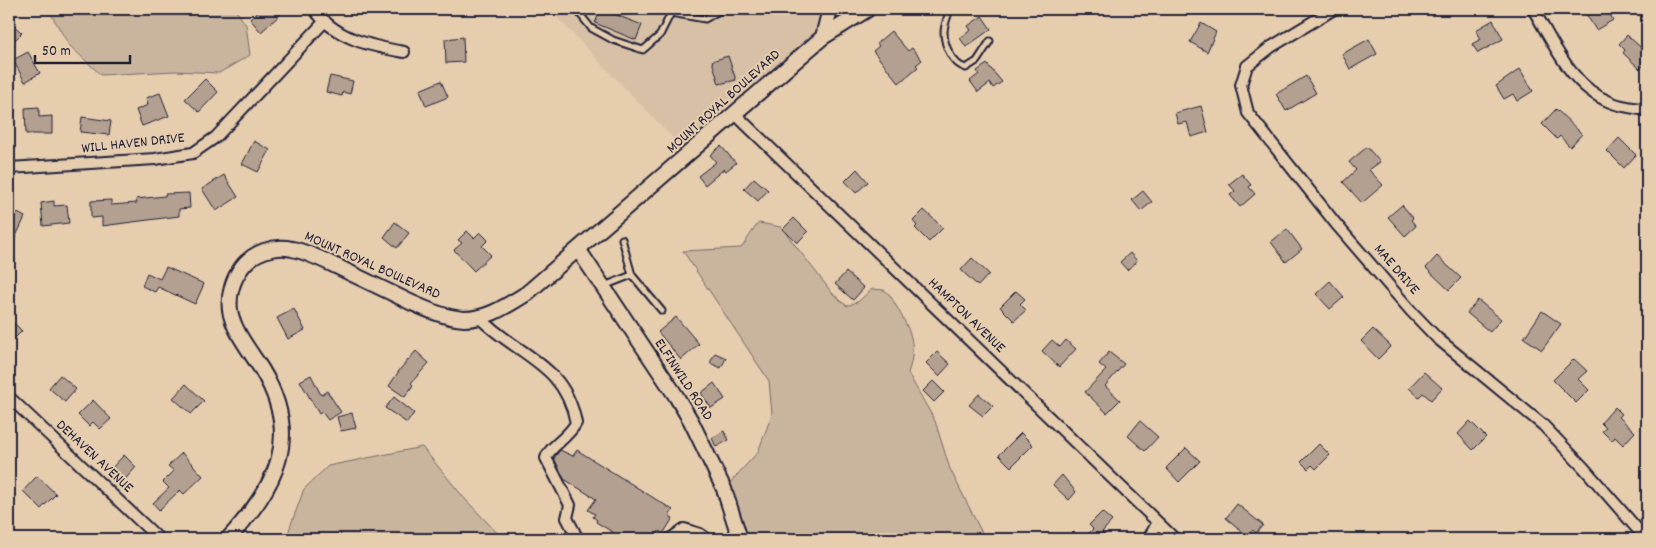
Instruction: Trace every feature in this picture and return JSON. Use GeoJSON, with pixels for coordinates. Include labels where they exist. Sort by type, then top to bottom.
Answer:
{"type":"FeatureCollection","features":[{"type":"Feature","properties":{"kind":"main road"},"geometry":{"type":"LineString","coordinates":[[823,37],[830,9]]}},
{"type":"Feature","properties":{"kind":"main road","name":"MOUNT ROYAL BOULEVARD"},"geometry":{"type":"LineString","coordinates":[[228,539],[247,519],[273,478],[279,462],[283,428],[276,397],[243,338],[230,310],[231,288],[236,275],[250,258],[265,250],[292,248],[314,256],[423,308],[446,316],[463,319],[480,318],[495,312],[526,294],[823,37],[868,9]]}},
{"type":"Feature","properties":{"kind":"main road","name":"ELFINWILD ROAD"},"geometry":{"type":"LineString","coordinates":[[578,249],[676,396],[695,429],[724,489],[740,539]]}},
{"type":"Feature","properties":{"kind":"street"},"geometry":{"type":"LineString","coordinates":[[314,9],[340,33],[356,40],[404,52]]}},
{"type":"Feature","properties":{"kind":"street","name":"MAE DRIVE"},"geometry":{"type":"LineString","coordinates":[[1334,9],[1271,47],[1248,66],[1241,86],[1248,113],[1344,233],[1411,311],[1437,338],[1544,425],[1646,539]]}},
{"type":"Feature","properties":{"kind":"street"},"geometry":{"type":"LineString","coordinates":[[1533,9],[1571,72],[1590,90],[1609,102],[1647,110]]}},
{"type":"Feature","properties":{"kind":"street","name":"WILL HAVEN DRIVE"},"geometry":{"type":"LineString","coordinates":[[9,168],[155,160],[193,153],[216,137],[325,21]]}},
{"type":"Feature","properties":{"kind":"street","name":"HAMPTON AVENUE"},"geometry":{"type":"LineString","coordinates":[[735,114],[1157,524],[1175,539]]}},
{"type":"Feature","properties":{"kind":"street"},"geometry":{"type":"LineString","coordinates":[[480,318],[492,330],[543,366],[565,390],[572,404],[576,423],[563,441],[548,451],[546,458],[570,505],[567,518],[578,539]]}},
{"type":"Feature","properties":{"kind":"street","name":"DEHAVEN AVENUE"},"geometry":{"type":"LineString","coordinates":[[9,397],[158,539]]}},
{"type":"Feature","properties":{"kind":"street"},"geometry":{"type":"LineString","coordinates":[[1148,539],[1157,524]]}},
{"type":"Feature","properties":{"kind":"street"},"geometry":{"type":"LineString","coordinates":[[670,539],[684,528],[707,539]]}},
{"type":"Feature","properties":{"kind":"lane"},"geometry":{"type":"LineString","coordinates":[[576,9],[591,28],[613,40],[643,50],[660,35],[672,11]]}},
{"type":"Feature","properties":{"kind":"lane"},"geometry":{"type":"LineString","coordinates":[[660,9],[705,19],[722,9]]}},
{"type":"Feature","properties":{"kind":"lane"},"geometry":{"type":"LineString","coordinates":[[950,9],[944,33],[952,59],[958,66],[966,68],[977,61],[990,41]]}},
{"type":"Feature","properties":{"kind":"lane"},"geometry":{"type":"LineString","coordinates":[[622,239],[632,275],[662,311]]}},
{"type":"Feature","properties":{"kind":"lane"},"geometry":{"type":"LineString","coordinates":[[603,286],[632,275]]}},
{"type":"Feature","properties":{"kind":"shaded area"},"geometry":{"type":"Polygon","coordinates":[[[48,9],[235,9],[246,25],[250,55],[219,73],[175,71],[101,75],[69,45],[48,9]]]}},
{"type":"Feature","properties":{"kind":"shaded area"},"geometry":{"type":"Polygon","coordinates":[[[549,9],[868,9],[689,155],[549,9]]]}},
{"type":"Feature","properties":{"kind":"shaded area"},"geometry":{"type":"Polygon","coordinates":[[[759,223],[781,227],[833,294],[847,306],[859,301],[872,289],[884,290],[890,295],[906,324],[912,341],[908,373],[935,421],[950,469],[985,539],[740,539],[724,489],[758,452],[772,414],[769,381],[683,251],[741,248],[759,223]]]}},
{"type":"Feature","properties":{"kind":"shaded area"},"geometry":{"type":"Polygon","coordinates":[[[422,447],[465,499],[503,539],[292,539],[289,530],[304,489],[328,466],[422,447]]]}},
{"type":"Feature","properties":{"kind":"building"},"geometry":{"type":"Polygon","coordinates":[[[261,9],[276,9],[281,14],[261,32],[250,19],[261,9]]]}},
{"type":"Feature","properties":{"kind":"building"},"geometry":{"type":"Polygon","coordinates":[[[601,9],[642,25],[636,40],[595,23],[601,9]]]}},
{"type":"Feature","properties":{"kind":"building"},"geometry":{"type":"Polygon","coordinates":[[[1583,9],[1607,9],[1613,20],[1596,30],[1583,9]]]}},
{"type":"Feature","properties":{"kind":"building"},"geometry":{"type":"Polygon","coordinates":[[[982,16],[991,29],[966,47],[960,38],[971,30],[968,26],[982,16]]]}},
{"type":"Feature","properties":{"kind":"building"},"geometry":{"type":"Polygon","coordinates":[[[1493,20],[1503,39],[1478,53],[1472,44],[1481,39],[1476,30],[1493,20]]]}},
{"type":"Feature","properties":{"kind":"building"},"geometry":{"type":"Polygon","coordinates":[[[9,21],[22,33],[9,46],[9,21]]]}},
{"type":"Feature","properties":{"kind":"building"},"geometry":{"type":"Polygon","coordinates":[[[1201,23],[1216,32],[1207,52],[1190,42],[1201,23]]]}},
{"type":"Feature","properties":{"kind":"building"},"geometry":{"type":"Polygon","coordinates":[[[891,31],[908,51],[912,48],[922,60],[916,65],[918,67],[899,83],[873,51],[879,46],[877,43],[891,31]]]}},
{"type":"Feature","properties":{"kind":"building"},"geometry":{"type":"Polygon","coordinates":[[[1627,35],[1647,53],[1647,62],[1640,69],[1623,53],[1625,50],[1619,44],[1627,35]]]}},
{"type":"Feature","properties":{"kind":"building"},"geometry":{"type":"Polygon","coordinates":[[[463,37],[464,62],[446,63],[445,39],[463,37]]]}},
{"type":"Feature","properties":{"kind":"building"},"geometry":{"type":"Polygon","coordinates":[[[1369,39],[1377,54],[1350,69],[1342,54],[1369,39]]]}},
{"type":"Feature","properties":{"kind":"building"},"geometry":{"type":"Polygon","coordinates":[[[28,52],[40,73],[25,82],[13,60],[28,52]]]}},
{"type":"Feature","properties":{"kind":"building"},"geometry":{"type":"Polygon","coordinates":[[[728,56],[736,80],[719,84],[712,61],[728,56]]]}},
{"type":"Feature","properties":{"kind":"building"},"geometry":{"type":"Polygon","coordinates":[[[987,64],[1002,82],[993,88],[990,83],[978,92],[970,81],[979,74],[977,71],[987,64]]]}},
{"type":"Feature","properties":{"kind":"building"},"geometry":{"type":"Polygon","coordinates":[[[1520,69],[1533,91],[1517,101],[1513,94],[1504,99],[1496,86],[1520,69]]]}},
{"type":"Feature","properties":{"kind":"building"},"geometry":{"type":"Polygon","coordinates":[[[330,76],[353,81],[350,94],[343,92],[342,96],[326,92],[330,76]]]}},
{"type":"Feature","properties":{"kind":"building"},"geometry":{"type":"Polygon","coordinates":[[[1306,76],[1316,93],[1286,111],[1276,94],[1306,76]]]}},
{"type":"Feature","properties":{"kind":"building"},"geometry":{"type":"Polygon","coordinates":[[[205,79],[218,92],[199,112],[185,99],[205,79]]]}},
{"type":"Feature","properties":{"kind":"building"},"geometry":{"type":"Polygon","coordinates":[[[441,81],[448,97],[426,106],[420,90],[441,81]]]}},
{"type":"Feature","properties":{"kind":"building"},"geometry":{"type":"Polygon","coordinates":[[[160,93],[169,116],[142,126],[136,110],[148,105],[146,98],[160,93]]]}},
{"type":"Feature","properties":{"kind":"building"},"geometry":{"type":"Polygon","coordinates":[[[1201,106],[1208,132],[1191,137],[1187,122],[1178,124],[1175,113],[1201,106]]]}},
{"type":"Feature","properties":{"kind":"building"},"geometry":{"type":"Polygon","coordinates":[[[39,107],[39,117],[52,116],[52,134],[26,134],[25,108],[39,107]]]}},
{"type":"Feature","properties":{"kind":"building"},"geometry":{"type":"Polygon","coordinates":[[[1556,109],[1582,134],[1570,147],[1560,136],[1557,139],[1542,124],[1556,109]]]}},
{"type":"Feature","properties":{"kind":"building"},"geometry":{"type":"Polygon","coordinates":[[[82,117],[111,121],[109,135],[80,132],[82,117]]]}},
{"type":"Feature","properties":{"kind":"building"},"geometry":{"type":"Polygon","coordinates":[[[1619,138],[1636,155],[1624,168],[1607,151],[1619,138]]]}},
{"type":"Feature","properties":{"kind":"building"},"geometry":{"type":"Polygon","coordinates":[[[254,141],[270,150],[258,172],[242,164],[254,141]]]}},
{"type":"Feature","properties":{"kind":"building"},"geometry":{"type":"Polygon","coordinates":[[[721,146],[736,163],[726,171],[724,169],[705,185],[698,176],[716,162],[710,155],[721,146]]]}},
{"type":"Feature","properties":{"kind":"building"},"geometry":{"type":"Polygon","coordinates":[[[1367,147],[1380,162],[1369,170],[1383,185],[1362,203],[1343,182],[1356,170],[1349,162],[1367,147]]]}},
{"type":"Feature","properties":{"kind":"building"},"geometry":{"type":"Polygon","coordinates":[[[857,169],[868,182],[856,193],[845,181],[857,169]]]}},
{"type":"Feature","properties":{"kind":"building"},"geometry":{"type":"Polygon","coordinates":[[[1242,174],[1251,185],[1249,187],[1255,194],[1240,207],[1230,195],[1235,191],[1229,184],[1242,174]]]}},
{"type":"Feature","properties":{"kind":"building"},"geometry":{"type":"Polygon","coordinates":[[[224,175],[238,197],[216,211],[202,189],[224,175]]]}},
{"type":"Feature","properties":{"kind":"building"},"geometry":{"type":"Polygon","coordinates":[[[754,178],[768,190],[758,201],[744,189],[754,178]]]}},
{"type":"Feature","properties":{"kind":"building"},"geometry":{"type":"Polygon","coordinates":[[[1143,191],[1152,202],[1141,211],[1132,200],[1143,191]]]}},
{"type":"Feature","properties":{"kind":"building"},"geometry":{"type":"Polygon","coordinates":[[[189,193],[190,208],[179,209],[179,216],[102,226],[102,217],[91,218],[91,201],[111,200],[111,205],[137,203],[136,199],[165,196],[165,194],[189,193]]]}},
{"type":"Feature","properties":{"kind":"building"},"geometry":{"type":"Polygon","coordinates":[[[54,201],[54,206],[67,205],[69,223],[43,226],[41,203],[54,201]]]}},
{"type":"Feature","properties":{"kind":"building"},"geometry":{"type":"Polygon","coordinates":[[[1402,205],[1413,218],[1411,220],[1416,226],[1405,236],[1388,217],[1402,205]]]}},
{"type":"Feature","properties":{"kind":"building"},"geometry":{"type":"Polygon","coordinates":[[[12,210],[25,217],[9,251],[9,217],[12,210]]]}},
{"type":"Feature","properties":{"kind":"building"},"geometry":{"type":"Polygon","coordinates":[[[924,210],[943,228],[929,242],[915,228],[917,226],[913,221],[924,210]]]}},
{"type":"Feature","properties":{"kind":"building"},"geometry":{"type":"Polygon","coordinates":[[[794,218],[808,232],[798,242],[783,229],[794,218]]]}},
{"type":"Feature","properties":{"kind":"building"},"geometry":{"type":"Polygon","coordinates":[[[395,222],[409,233],[397,248],[384,237],[395,222]]]}},
{"type":"Feature","properties":{"kind":"building"},"geometry":{"type":"Polygon","coordinates":[[[1287,229],[1302,249],[1286,262],[1271,242],[1287,229]]]}},
{"type":"Feature","properties":{"kind":"building"},"geometry":{"type":"Polygon","coordinates":[[[467,231],[474,238],[480,232],[488,240],[482,246],[491,255],[474,271],[454,250],[462,243],[458,240],[467,231]]]}},
{"type":"Feature","properties":{"kind":"building"},"geometry":{"type":"Polygon","coordinates":[[[1130,253],[1137,261],[1127,270],[1120,262],[1130,253]]]}},
{"type":"Feature","properties":{"kind":"building"},"geometry":{"type":"Polygon","coordinates":[[[1437,256],[1461,278],[1449,290],[1426,268],[1437,256]]]}},
{"type":"Feature","properties":{"kind":"building"},"geometry":{"type":"Polygon","coordinates":[[[972,258],[989,274],[978,286],[961,270],[972,258]]]}},
{"type":"Feature","properties":{"kind":"building"},"geometry":{"type":"Polygon","coordinates":[[[166,267],[204,284],[195,304],[158,287],[155,292],[142,286],[147,273],[160,279],[166,267]]]}},
{"type":"Feature","properties":{"kind":"building"},"geometry":{"type":"Polygon","coordinates":[[[846,272],[864,288],[853,300],[835,284],[846,272]]]}},
{"type":"Feature","properties":{"kind":"building"},"geometry":{"type":"Polygon","coordinates":[[[1330,281],[1344,297],[1330,309],[1316,294],[1330,281]]]}},
{"type":"Feature","properties":{"kind":"building"},"geometry":{"type":"Polygon","coordinates":[[[1016,291],[1025,299],[1020,304],[1026,310],[1014,321],[1000,307],[1016,291]]]}},
{"type":"Feature","properties":{"kind":"building"},"geometry":{"type":"Polygon","coordinates":[[[1478,300],[1501,319],[1490,332],[1467,313],[1478,300]]]}},
{"type":"Feature","properties":{"kind":"building"},"geometry":{"type":"Polygon","coordinates":[[[294,309],[305,330],[288,339],[277,318],[294,309]]]}},
{"type":"Feature","properties":{"kind":"building"},"geometry":{"type":"Polygon","coordinates":[[[1542,311],[1561,324],[1542,350],[1524,338],[1542,311]]]}},
{"type":"Feature","properties":{"kind":"building"},"geometry":{"type":"Polygon","coordinates":[[[676,317],[699,344],[681,360],[658,332],[676,317]]]}},
{"type":"Feature","properties":{"kind":"building"},"geometry":{"type":"Polygon","coordinates":[[[9,318],[22,331],[9,344],[9,318]]]}},
{"type":"Feature","properties":{"kind":"building"},"geometry":{"type":"Polygon","coordinates":[[[1373,329],[1391,346],[1378,359],[1361,341],[1373,329]]]}},
{"type":"Feature","properties":{"kind":"building"},"geometry":{"type":"Polygon","coordinates":[[[1052,340],[1060,347],[1066,340],[1076,349],[1059,367],[1042,351],[1052,340]]]}},
{"type":"Feature","properties":{"kind":"building"},"geometry":{"type":"Polygon","coordinates":[[[416,351],[429,363],[411,383],[413,385],[405,397],[389,386],[416,351]]]}},
{"type":"Feature","properties":{"kind":"building"},"geometry":{"type":"Polygon","coordinates":[[[937,352],[950,364],[939,376],[926,363],[937,352]]]}},
{"type":"Feature","properties":{"kind":"building"},"geometry":{"type":"Polygon","coordinates":[[[1109,352],[1124,364],[1105,386],[1120,400],[1107,413],[1085,392],[1106,370],[1099,364],[1109,352]]]}},
{"type":"Feature","properties":{"kind":"building"},"geometry":{"type":"Polygon","coordinates":[[[715,353],[726,358],[721,368],[710,363],[715,353]]]}},
{"type":"Feature","properties":{"kind":"building"},"geometry":{"type":"Polygon","coordinates":[[[1574,359],[1587,371],[1578,379],[1589,390],[1576,403],[1553,380],[1574,359]]]}},
{"type":"Feature","properties":{"kind":"building"},"geometry":{"type":"Polygon","coordinates":[[[1424,372],[1442,388],[1431,400],[1423,393],[1419,397],[1409,388],[1424,372]]]}},
{"type":"Feature","properties":{"kind":"building"},"geometry":{"type":"Polygon","coordinates":[[[60,375],[76,389],[65,402],[49,388],[60,375]]]}},
{"type":"Feature","properties":{"kind":"building"},"geometry":{"type":"Polygon","coordinates":[[[311,375],[321,395],[327,391],[341,412],[328,420],[322,412],[319,414],[300,381],[311,375]]]}},
{"type":"Feature","properties":{"kind":"building"},"geometry":{"type":"Polygon","coordinates":[[[933,381],[944,392],[934,402],[923,391],[933,381]]]}},
{"type":"Feature","properties":{"kind":"building"},"geometry":{"type":"Polygon","coordinates":[[[714,383],[725,399],[711,408],[701,393],[714,383]]]}},
{"type":"Feature","properties":{"kind":"building"},"geometry":{"type":"Polygon","coordinates":[[[186,384],[204,401],[191,414],[173,398],[186,384]]]}},
{"type":"Feature","properties":{"kind":"building"},"geometry":{"type":"Polygon","coordinates":[[[979,394],[993,406],[983,416],[969,405],[979,394]]]}},
{"type":"Feature","properties":{"kind":"building"},"geometry":{"type":"Polygon","coordinates":[[[394,397],[414,413],[407,423],[385,408],[394,397]]]}},
{"type":"Feature","properties":{"kind":"building"},"geometry":{"type":"Polygon","coordinates":[[[93,400],[111,419],[100,429],[93,422],[89,426],[78,415],[93,400]]]}},
{"type":"Feature","properties":{"kind":"building"},"geometry":{"type":"Polygon","coordinates":[[[1615,407],[1622,414],[1619,417],[1635,432],[1623,445],[1615,437],[1612,441],[1602,431],[1606,428],[1601,423],[1615,407]]]}},
{"type":"Feature","properties":{"kind":"building"},"geometry":{"type":"Polygon","coordinates":[[[352,413],[356,428],[341,431],[337,417],[352,413]]]}},
{"type":"Feature","properties":{"kind":"building"},"geometry":{"type":"Polygon","coordinates":[[[1140,421],[1158,437],[1145,451],[1128,436],[1140,421]]]}},
{"type":"Feature","properties":{"kind":"building"},"geometry":{"type":"Polygon","coordinates":[[[1470,421],[1486,437],[1473,450],[1458,434],[1470,421]]]}},
{"type":"Feature","properties":{"kind":"building"},"geometry":{"type":"Polygon","coordinates":[[[724,431],[729,440],[716,447],[712,438],[724,431]]]}},
{"type":"Feature","properties":{"kind":"building"},"geometry":{"type":"Polygon","coordinates":[[[1021,433],[1033,445],[1011,467],[999,455],[1021,433]]]}},
{"type":"Feature","properties":{"kind":"building"},"geometry":{"type":"Polygon","coordinates":[[[1319,444],[1330,455],[1316,469],[1312,465],[1308,469],[1301,462],[1319,444]]]}},
{"type":"Feature","properties":{"kind":"building"},"geometry":{"type":"Polygon","coordinates":[[[1186,448],[1200,461],[1179,482],[1166,468],[1186,448]]]}},
{"type":"Feature","properties":{"kind":"building"},"geometry":{"type":"Polygon","coordinates":[[[560,450],[573,456],[577,450],[673,510],[669,516],[673,518],[663,534],[659,531],[656,537],[651,534],[647,539],[610,539],[614,533],[596,522],[597,520],[593,517],[595,514],[588,510],[596,499],[564,479],[554,458],[560,450]]]}},
{"type":"Feature","properties":{"kind":"building"},"geometry":{"type":"Polygon","coordinates":[[[182,453],[203,476],[184,494],[180,490],[159,510],[153,503],[169,488],[163,482],[174,471],[168,466],[182,453]]]}},
{"type":"Feature","properties":{"kind":"building"},"geometry":{"type":"Polygon","coordinates":[[[124,455],[136,467],[122,483],[109,471],[124,455]]]}},
{"type":"Feature","properties":{"kind":"building"},"geometry":{"type":"Polygon","coordinates":[[[1062,475],[1076,492],[1069,500],[1053,485],[1062,475]]]}},
{"type":"Feature","properties":{"kind":"building"},"geometry":{"type":"Polygon","coordinates":[[[37,476],[56,494],[41,509],[23,491],[37,476]]]}},
{"type":"Feature","properties":{"kind":"building"},"geometry":{"type":"Polygon","coordinates":[[[1237,504],[1263,525],[1256,533],[1253,530],[1248,536],[1226,518],[1237,504]]]}},
{"type":"Feature","properties":{"kind":"building"},"geometry":{"type":"Polygon","coordinates":[[[1102,512],[1112,521],[1102,532],[1110,539],[1083,539],[1093,529],[1089,525],[1102,512]]]}}]}
